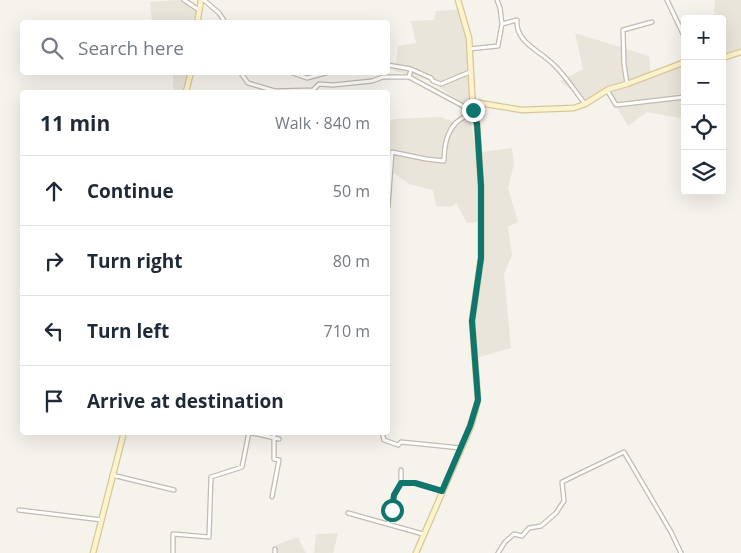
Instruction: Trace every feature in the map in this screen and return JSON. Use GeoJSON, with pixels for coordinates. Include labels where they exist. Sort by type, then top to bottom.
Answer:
{"type":"FeatureCollection","features":[{"type":"Feature","properties":{"kind":"street"},"geometry":{"type":"LineString","coordinates":[[184,0],[199,10]]}},
{"type":"Feature","properties":{"kind":"street"},"geometry":{"type":"LineString","coordinates":[[198,20],[202,0],[219,13],[224,20]]}},
{"type":"Feature","properties":{"kind":"street"},"geometry":{"type":"LineString","coordinates":[[416,553],[470,426],[478,400],[472,321],[481,258],[481,186],[468,38],[458,0]]}},
{"type":"Feature","properties":{"kind":"street"},"geometry":{"type":"LineString","coordinates":[[469,48],[498,46],[502,24],[497,0]]}},
{"type":"Feature","properties":{"kind":"street"},"geometry":{"type":"LineString","coordinates":[[667,0],[681,30]]}},
{"type":"Feature","properties":{"kind":"street"},"geometry":{"type":"LineString","coordinates":[[502,24],[517,20],[517,26],[523,39],[553,64],[585,104]]}},
{"type":"Feature","properties":{"kind":"street"},"geometry":{"type":"LineString","coordinates":[[627,84],[624,64],[624,30],[652,22]]}},
{"type":"Feature","properties":{"kind":"street"},"geometry":{"type":"LineString","coordinates":[[726,57],[741,52]]}},
{"type":"Feature","properties":{"kind":"street"},"geometry":{"type":"LineString","coordinates":[[473,102],[522,110],[574,108],[585,104],[607,90],[681,64]]}},
{"type":"Feature","properties":{"kind":"street"},"geometry":{"type":"LineString","coordinates":[[390,65],[411,69],[441,84],[470,72]]}},
{"type":"Feature","properties":{"kind":"street"},"geometry":{"type":"LineString","coordinates":[[409,77],[411,69]]}},
{"type":"Feature","properties":{"kind":"street"},"geometry":{"type":"LineString","coordinates":[[186,90],[190,75]]}},
{"type":"Feature","properties":{"kind":"street"},"geometry":{"type":"LineString","coordinates":[[242,75],[248,83],[271,90]]}},
{"type":"Feature","properties":{"kind":"street"},"geometry":{"type":"LineString","coordinates":[[298,75],[307,78],[318,75]]}},
{"type":"Feature","properties":{"kind":"street"},"geometry":{"type":"LineString","coordinates":[[313,90],[319,84],[333,85],[372,81],[383,77],[409,77],[462,106],[468,115]]}},
{"type":"Feature","properties":{"kind":"street"},"geometry":{"type":"LineString","coordinates":[[607,90],[616,105],[681,97]]}},
{"type":"Feature","properties":{"kind":"street"},"geometry":{"type":"LineString","coordinates":[[390,179],[392,152],[444,161],[444,148],[447,137],[455,123],[473,112]]}},
{"type":"Feature","properties":{"kind":"street"},"geometry":{"type":"LineString","coordinates":[[93,553],[123,435]]}},
{"type":"Feature","properties":{"kind":"street"},"geometry":{"type":"LineString","coordinates":[[173,553],[173,534],[209,538],[211,477],[242,467],[248,435]]}},
{"type":"Feature","properties":{"kind":"street"},"geometry":{"type":"LineString","coordinates":[[262,435],[279,439]]}},
{"type":"Feature","properties":{"kind":"street"},"geometry":{"type":"LineString","coordinates":[[383,435],[384,440],[398,445],[402,442],[461,448]]}},
{"type":"Feature","properties":{"kind":"street"},"geometry":{"type":"LineString","coordinates":[[272,497],[279,460],[274,459],[274,438]]}},
{"type":"Feature","properties":{"kind":"street"},"geometry":{"type":"LineString","coordinates":[[498,553],[514,534],[522,536],[529,528],[540,526],[556,513],[564,501],[562,482],[624,452],[671,532],[681,553]]}},
{"type":"Feature","properties":{"kind":"street"},"geometry":{"type":"LineString","coordinates":[[388,524],[394,495],[401,483],[401,470]]}},
{"type":"Feature","properties":{"kind":"street"},"geometry":{"type":"LineString","coordinates":[[112,476],[174,490]]}},
{"type":"Feature","properties":{"kind":"street"},"geometry":{"type":"LineString","coordinates":[[401,483],[415,483],[442,491]]}},
{"type":"Feature","properties":{"kind":"street"},"geometry":{"type":"LineString","coordinates":[[19,510],[102,520]]}},
{"type":"Feature","properties":{"kind":"street"},"geometry":{"type":"LineString","coordinates":[[348,513],[424,534]]}},
{"type":"Feature","properties":{"kind":"shaded area"},"geometry":{"type":"Polygon","coordinates":[[[189,0],[200,7],[198,20],[152,20],[150,2],[189,0]]]}},
{"type":"Feature","properties":{"kind":"shaded area"},"geometry":{"type":"Polygon","coordinates":[[[715,0],[741,0],[741,50],[732,51],[726,55],[726,15],[714,15],[715,0]]]}},
{"type":"Feature","properties":{"kind":"shaded area"},"geometry":{"type":"Polygon","coordinates":[[[465,9],[471,45],[473,102],[468,108],[431,81],[395,71],[398,46],[416,43],[411,21],[434,20],[436,11],[465,9]]]}},
{"type":"Feature","properties":{"kind":"shaded area"},"geometry":{"type":"Polygon","coordinates":[[[575,33],[649,56],[651,73],[681,63],[681,118],[647,112],[628,126],[607,90],[585,107],[575,93],[560,81],[583,69],[575,33]]]}},
{"type":"Feature","properties":{"kind":"shaded area"},"geometry":{"type":"Polygon","coordinates":[[[173,75],[192,75],[188,90],[173,89],[173,75]]]}},
{"type":"Feature","properties":{"kind":"shaded area"},"geometry":{"type":"Polygon","coordinates":[[[440,117],[455,122],[470,120],[480,187],[482,152],[512,148],[514,164],[508,188],[518,222],[508,227],[512,255],[504,274],[511,348],[476,358],[473,332],[481,265],[480,196],[479,222],[467,223],[456,203],[451,207],[436,206],[433,190],[409,184],[390,170],[390,121],[395,119],[440,117]]]}},
{"type":"Feature","properties":{"kind":"shaded area"},"geometry":{"type":"Polygon","coordinates":[[[338,533],[333,553],[314,553],[316,534],[338,533]]]}},
{"type":"Feature","properties":{"kind":"shaded area"},"geometry":{"type":"Polygon","coordinates":[[[298,537],[306,553],[276,553],[276,545],[298,537]]]}},
{"type":"Feature","properties":{"kind":"route"},"geometry":{"type":"LineString","coordinates":[[392,510],[394,495],[401,483],[415,483],[442,491],[470,426],[478,400],[472,321],[481,258],[481,186],[477,124],[473,110]]}}]}
